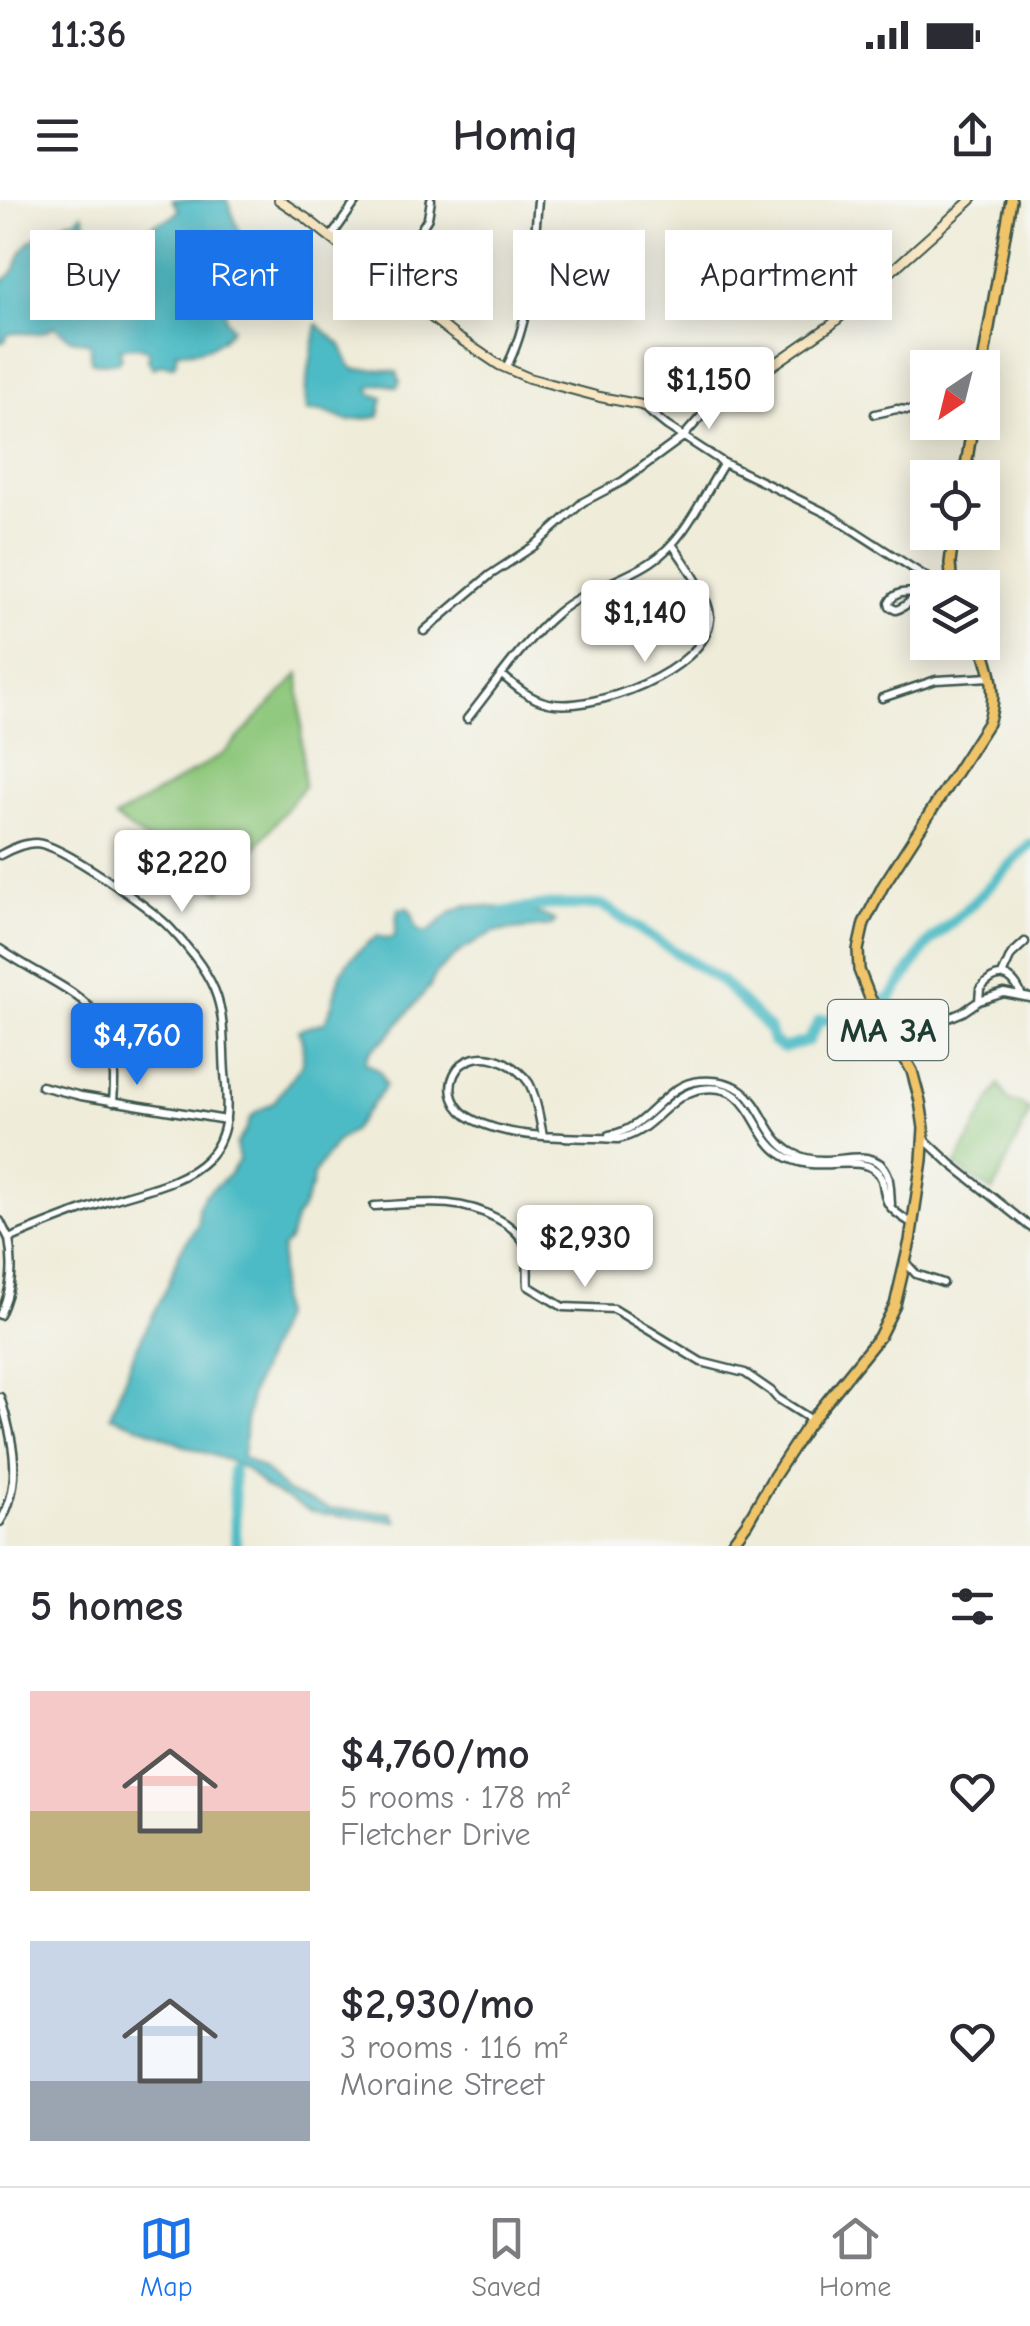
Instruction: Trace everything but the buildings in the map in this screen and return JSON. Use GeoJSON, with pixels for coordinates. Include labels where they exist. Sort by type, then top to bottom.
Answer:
{"type":"FeatureCollection","features":[{"type":"Feature","properties":{"kind":"main road"},"geometry":{"type":"LineString","coordinates":[[279,200],[331,237]]}},
{"type":"Feature","properties":{"kind":"main road"},"geometry":{"type":"LineString","coordinates":[[435,320],[471,348],[506,368],[559,386],[641,405],[677,406],[719,396],[748,382],[831,325],[971,200]]}},
{"type":"Feature","properties":{"kind":"main road"},"geometry":{"type":"LineString","coordinates":[[985,350],[1011,200]]}},
{"type":"Feature","properties":{"kind":"main road","name":"MA 3A"},"geometry":{"type":"LineString","coordinates":[[730,1546],[810,1422],[884,1329],[895,1305],[913,1224],[922,1116],[915,1080],[864,983],[858,956],[860,934],[898,861],[984,733],[993,708],[986,660]]}},
{"type":"Feature","properties":{"kind":"street"},"geometry":{"type":"LineString","coordinates":[[331,237],[357,200]]}},
{"type":"Feature","properties":{"kind":"street"},"geometry":{"type":"LineString","coordinates":[[421,230],[428,218],[431,200]]}},
{"type":"Feature","properties":{"kind":"street"},"geometry":{"type":"LineString","coordinates":[[506,368],[523,326],[538,200]]}},
{"type":"Feature","properties":{"kind":"street"},"geometry":{"type":"LineString","coordinates":[[424,631],[490,576],[534,546],[583,502],[623,481],[682,437],[719,396]]}},
{"type":"Feature","properties":{"kind":"street"},"geometry":{"type":"LineString","coordinates":[[641,405],[724,463],[813,505],[915,570]]}},
{"type":"Feature","properties":{"kind":"street"},"geometry":{"type":"LineString","coordinates":[[875,414],[910,410]]}},
{"type":"Feature","properties":{"kind":"street"},"geometry":{"type":"LineString","coordinates":[[467,719],[534,635],[570,603],[652,562],[672,544],[724,463]]}},
{"type":"Feature","properties":{"kind":"street"},"geometry":{"type":"LineString","coordinates":[[502,675],[533,698],[562,705],[632,690],[673,669],[697,646],[708,627],[710,614],[705,598],[672,544]]}},
{"type":"Feature","properties":{"kind":"street"},"geometry":{"type":"LineString","coordinates":[[882,698],[936,680],[991,677]]}},
{"type":"Feature","properties":{"kind":"street"},"geometry":{"type":"LineString","coordinates":[[0,856],[34,843],[62,850],[162,920],[178,937],[198,962],[217,997],[228,1104],[218,1143],[192,1171],[9,1239]]}},
{"type":"Feature","properties":{"kind":"street"},"geometry":{"type":"LineString","coordinates":[[1002,975],[1011,956],[1026,942]]}},
{"type":"Feature","properties":{"kind":"street"},"geometry":{"type":"LineString","coordinates":[[0,949],[67,988],[97,1013],[113,1053],[113,1102]]}},
{"type":"Feature","properties":{"kind":"street"},"geometry":{"type":"LineString","coordinates":[[979,1001],[982,985],[1002,975],[1014,981],[1021,994]]}},
{"type":"Feature","properties":{"kind":"street"},"geometry":{"type":"LineString","coordinates":[[900,1050],[930,1026],[979,1001],[1004,993],[1030,998]]}},
{"type":"Feature","properties":{"kind":"street"},"geometry":{"type":"LineString","coordinates":[[544,1135],[532,1088],[516,1068],[485,1056],[469,1058],[457,1068],[451,1084],[459,1109],[466,1116],[523,1135],[618,1139],[632,1136],[681,1096],[704,1085],[728,1092],[757,1113],[772,1147],[804,1164],[856,1160],[870,1166],[882,1178],[886,1199],[894,1210],[913,1224]]}},
{"type":"Feature","properties":{"kind":"street"},"geometry":{"type":"LineString","coordinates":[[40,1086],[226,1120]]}},
{"type":"Feature","properties":{"kind":"street"},"geometry":{"type":"LineString","coordinates":[[923,1138],[1030,1226]]}},
{"type":"Feature","properties":{"kind":"street"},"geometry":{"type":"LineString","coordinates":[[374,1206],[442,1202],[489,1214],[510,1226],[525,1245],[528,1286],[563,1307],[614,1309],[701,1362],[745,1373],[810,1422]]}},
{"type":"Feature","properties":{"kind":"street"},"geometry":{"type":"LineString","coordinates":[[0,1221],[9,1239],[12,1275],[0,1315]]}},
{"type":"Feature","properties":{"kind":"street"},"geometry":{"type":"LineString","coordinates":[[906,1263],[916,1274],[944,1283]]}},
{"type":"Feature","properties":{"kind":"street"},"geometry":{"type":"LineString","coordinates":[[0,1397],[16,1474],[10,1504],[0,1522]]}},
{"type":"Feature","properties":{"kind":"green space"},"geometry":{"type":"Polygon","coordinates":[[[299,674],[304,786],[221,892],[115,818],[224,753],[299,674]]]}},
{"type":"Feature","properties":{"kind":"green space"},"geometry":{"type":"Polygon","coordinates":[[[999,1084],[1009,1101],[1030,1111],[993,1192],[955,1166],[999,1084]]]}},
{"type":"Feature","properties":{"kind":"water"},"geometry":{"type":"Polygon","coordinates":[[[172,200],[227,200],[239,230],[175,230],[175,320],[227,320],[232,328],[221,340],[200,350],[176,351],[173,366],[153,368],[148,360],[149,351],[139,347],[120,348],[118,362],[91,361],[90,343],[71,339],[54,326],[37,333],[8,334],[0,343],[0,283],[12,273],[30,242],[30,320],[155,320],[155,230],[148,230],[179,210],[172,200]]]}},
{"type":"Feature","properties":{"kind":"water"},"geometry":{"type":"Polygon","coordinates":[[[82,214],[83,230],[50,230],[75,221],[82,214]]]}},
{"type":"Feature","properties":{"kind":"water"},"geometry":{"type":"Polygon","coordinates":[[[317,324],[341,345],[354,369],[397,372],[397,387],[383,384],[369,389],[373,395],[383,397],[379,416],[348,421],[322,411],[307,411],[305,393],[317,324]]]}},
{"type":"Feature","properties":{"kind":"water"},"geometry":{"type":"Polygon","coordinates":[[[467,905],[525,911],[555,921],[551,926],[494,932],[461,951],[436,973],[430,986],[390,1034],[370,1051],[365,1062],[380,1071],[386,1085],[313,1175],[289,1241],[282,1248],[281,1317],[250,1396],[242,1457],[265,1470],[287,1492],[329,1509],[392,1513],[397,1521],[321,1514],[265,1487],[247,1470],[227,1460],[110,1416],[179,1253],[198,1224],[198,1207],[204,1196],[230,1174],[239,1160],[236,1145],[250,1119],[273,1103],[303,1063],[298,1030],[325,1022],[344,969],[378,935],[394,937],[399,909],[408,908],[417,929],[425,933],[451,912],[467,905]]]}},
{"type":"Feature","properties":{"kind":"waterway"},"geometry":{"type":"LineString","coordinates":[[875,1002],[890,999],[929,942],[1030,844]]}},
{"type":"Feature","properties":{"kind":"waterway"},"geometry":{"type":"LineString","coordinates":[[503,912],[550,905],[602,905],[721,981],[769,1029],[773,1042],[783,1048],[808,1041],[820,1020],[841,1020],[865,1009]]}},
{"type":"Feature","properties":{"kind":"waterway"},"geometry":{"type":"LineString","coordinates":[[233,1469],[236,1546]]}}]}
